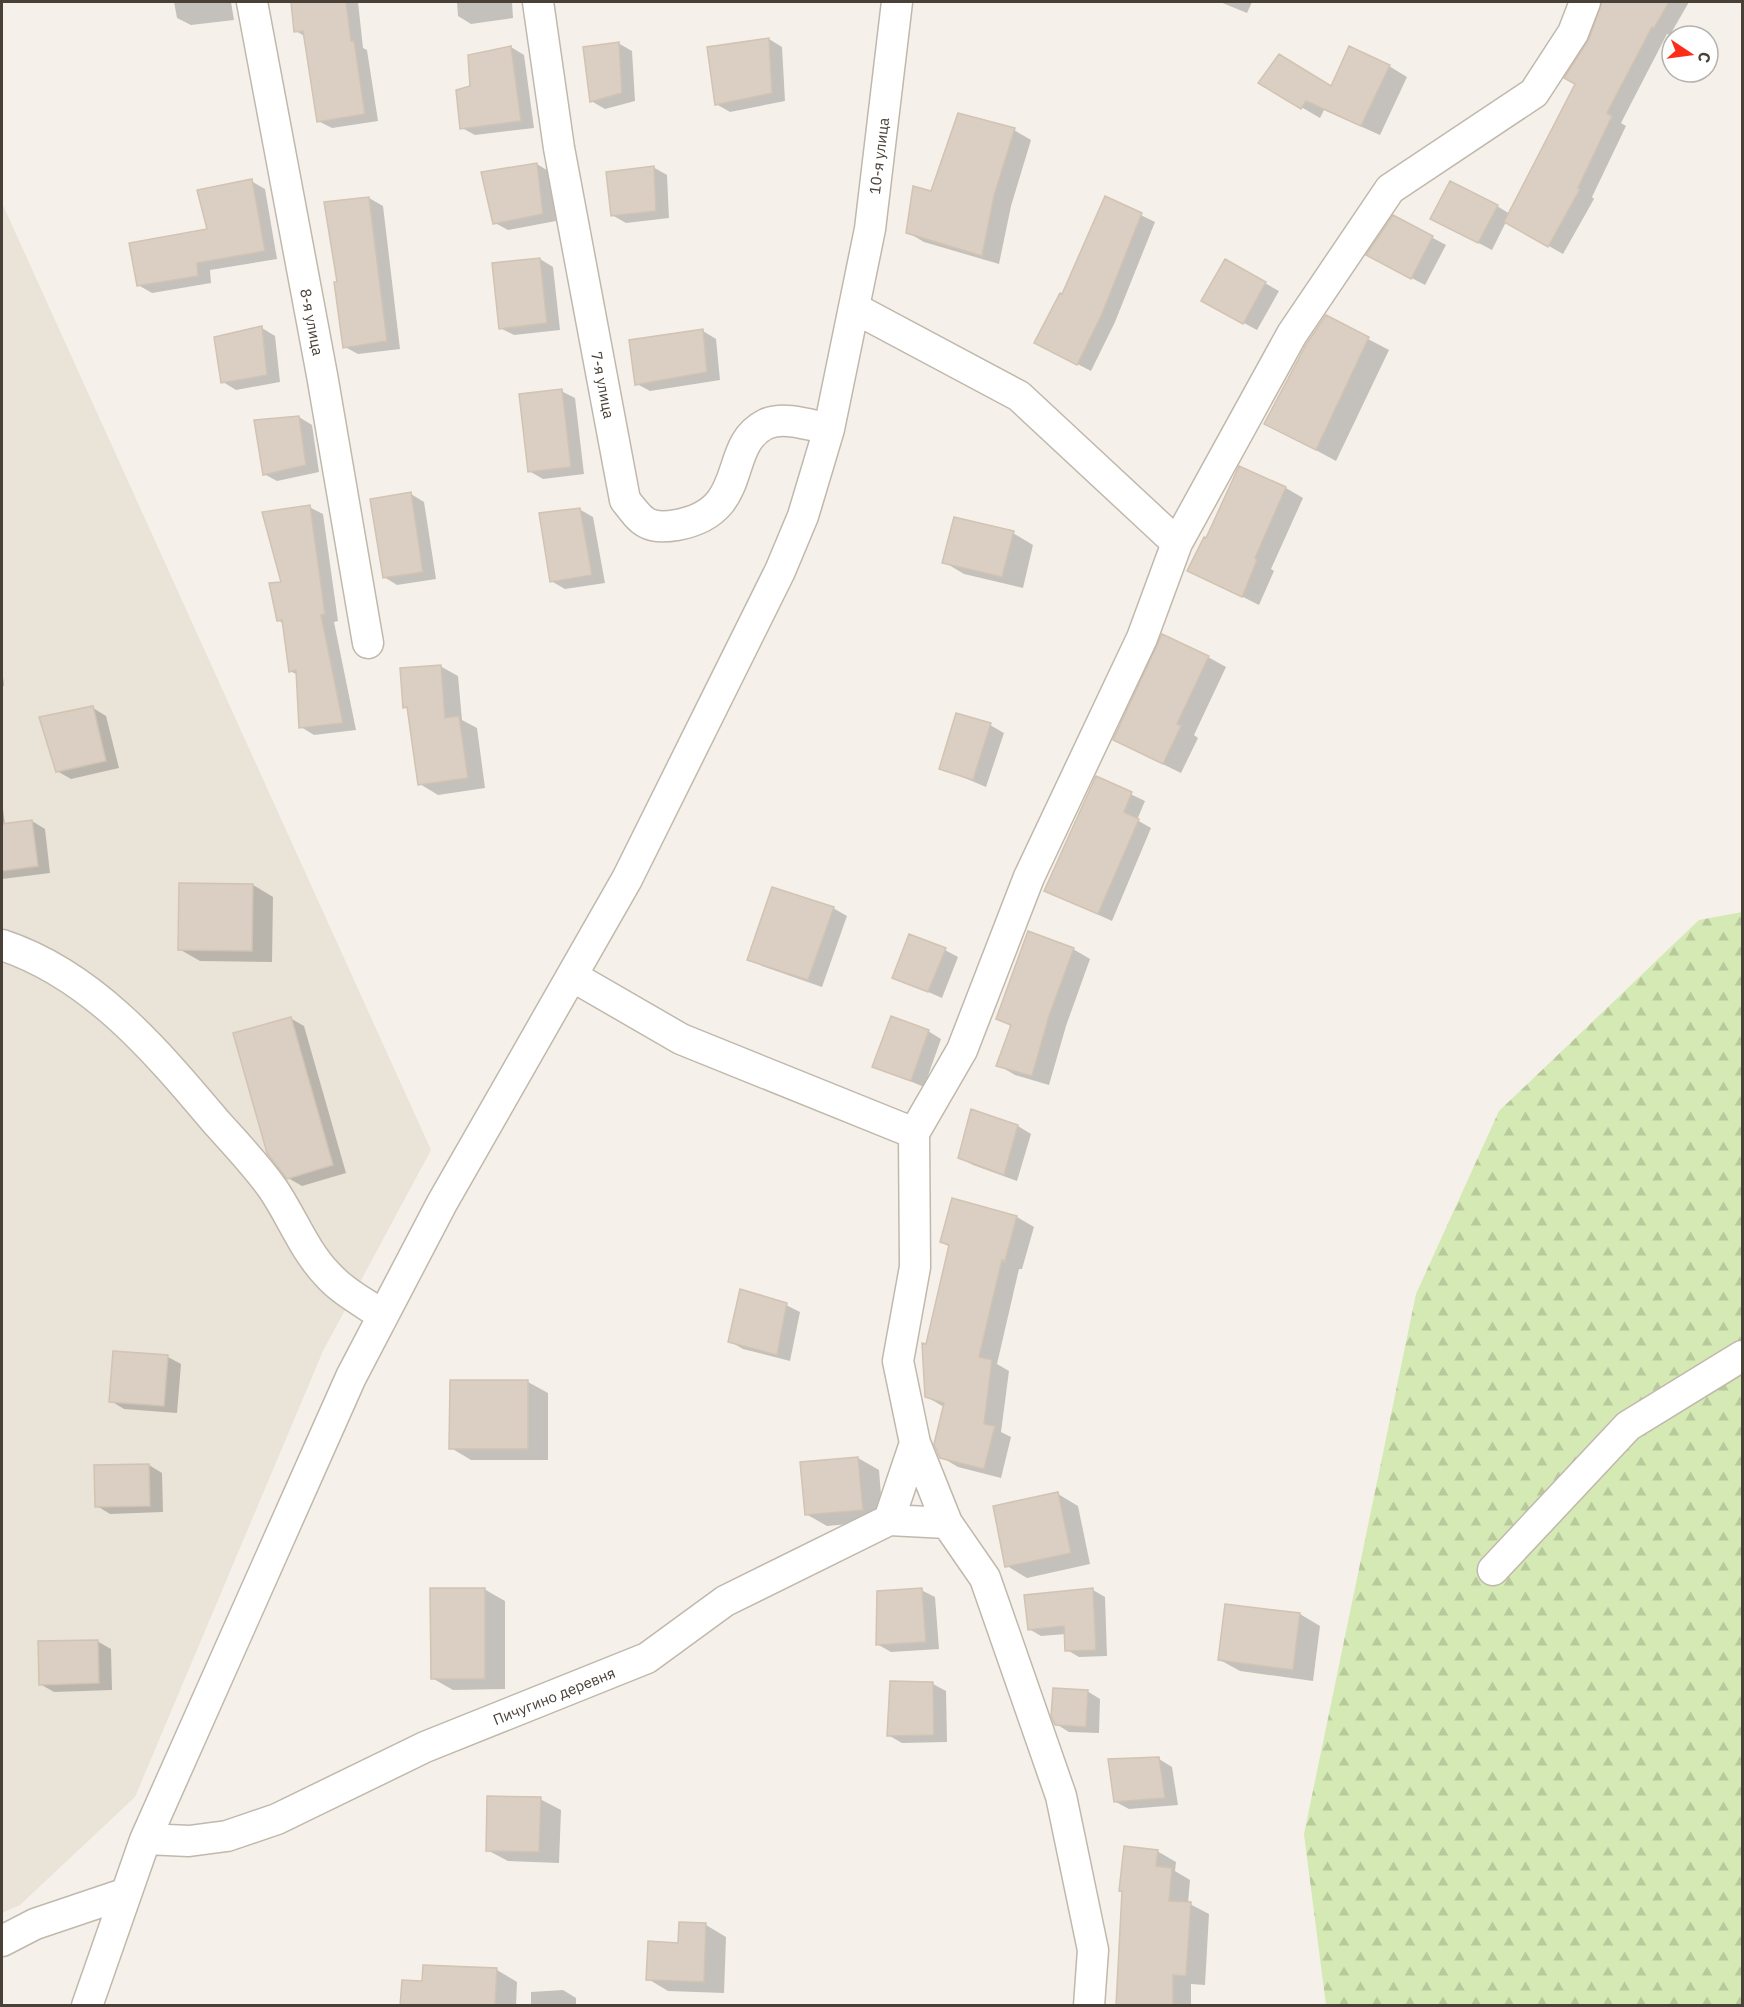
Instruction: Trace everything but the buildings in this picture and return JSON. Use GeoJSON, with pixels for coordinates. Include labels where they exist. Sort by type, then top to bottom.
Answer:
{"type":"FeatureCollection","features":[{"type":"Feature","properties":{"kind":"street","name":"8-я улица"},"geometry":{"type":"LineString","coordinates":[[252,2],[322,375],[368,643]]}},
{"type":"Feature","properties":{"kind":"street","name":"7-я улица"},"geometry":{"type":"LineString","coordinates":[[538,2],[559,148],[625,500],[643,523],[662,527],[695,521],[706,516],[723,501],[743,451],[753,434],[765,425],[778,420],[829,429]]}},
{"type":"Feature","properties":{"kind":"street","name":"10-я улица"},"geometry":{"type":"LineString","coordinates":[[87,2006],[124,1894],[146,1839],[351,1377],[442,1203],[627,879],[780,572],[803,516],[829,429],[856,309],[874,199],[897,2]]}},
{"type":"Feature","properties":{"kind":"street"},"geometry":{"type":"LineString","coordinates":[[1089,2006],[1093,1950],[1060,1796],[985,1578],[947,1523],[915,1443],[898,1361],[915,1267],[914,1133],[962,1050],[1029,877],[1142,638],[1177,543],[1292,334],[1390,189],[1534,93],[1573,33],[1584,2]]}},
{"type":"Feature","properties":{"kind":"street"},"geometry":{"type":"LineString","coordinates":[[856,309],[1019,396],[1177,543]]}},
{"type":"Feature","properties":{"kind":"street"},"geometry":{"type":"LineString","coordinates":[[2,945],[37,959],[70,979],[135,1030],[164,1060],[273,1189],[326,1274],[347,1292],[382,1315]]}},
{"type":"Feature","properties":{"kind":"street"},"geometry":{"type":"LineString","coordinates":[[572,976],[681,1039],[914,1133]]}},
{"type":"Feature","properties":{"kind":"street"},"geometry":{"type":"LineString","coordinates":[[1493,1570],[1628,1426],[1743,1356]]}},
{"type":"Feature","properties":{"kind":"street"},"geometry":{"type":"LineString","coordinates":[[889,1520],[915,1443]]}},
{"type":"Feature","properties":{"kind":"street","name":"Пичугино деревня"},"geometry":{"type":"LineString","coordinates":[[146,1839],[189,1841],[227,1836],[277,1819],[425,1746],[647,1658],[725,1601],[889,1520],[947,1523]]}},
{"type":"Feature","properties":{"kind":"street"},"geometry":{"type":"LineString","coordinates":[[2,1941],[36,1924],[124,1894]]}},
{"type":"Feature","properties":{"kind":"shaded area"},"geometry":{"type":"Polygon","coordinates":[[[2,203],[431,1150],[323,1351],[135,1797],[20,1905],[2,1913],[2,203]]]}},
{"type":"Feature","properties":{"kind":"green space"},"geometry":{"type":"Polygon","coordinates":[[[1742,912],[1742,2005],[1326,2005],[1304,1834],[1416,1294],[1499,1111],[1699,920],[1742,912]]]}}]}
